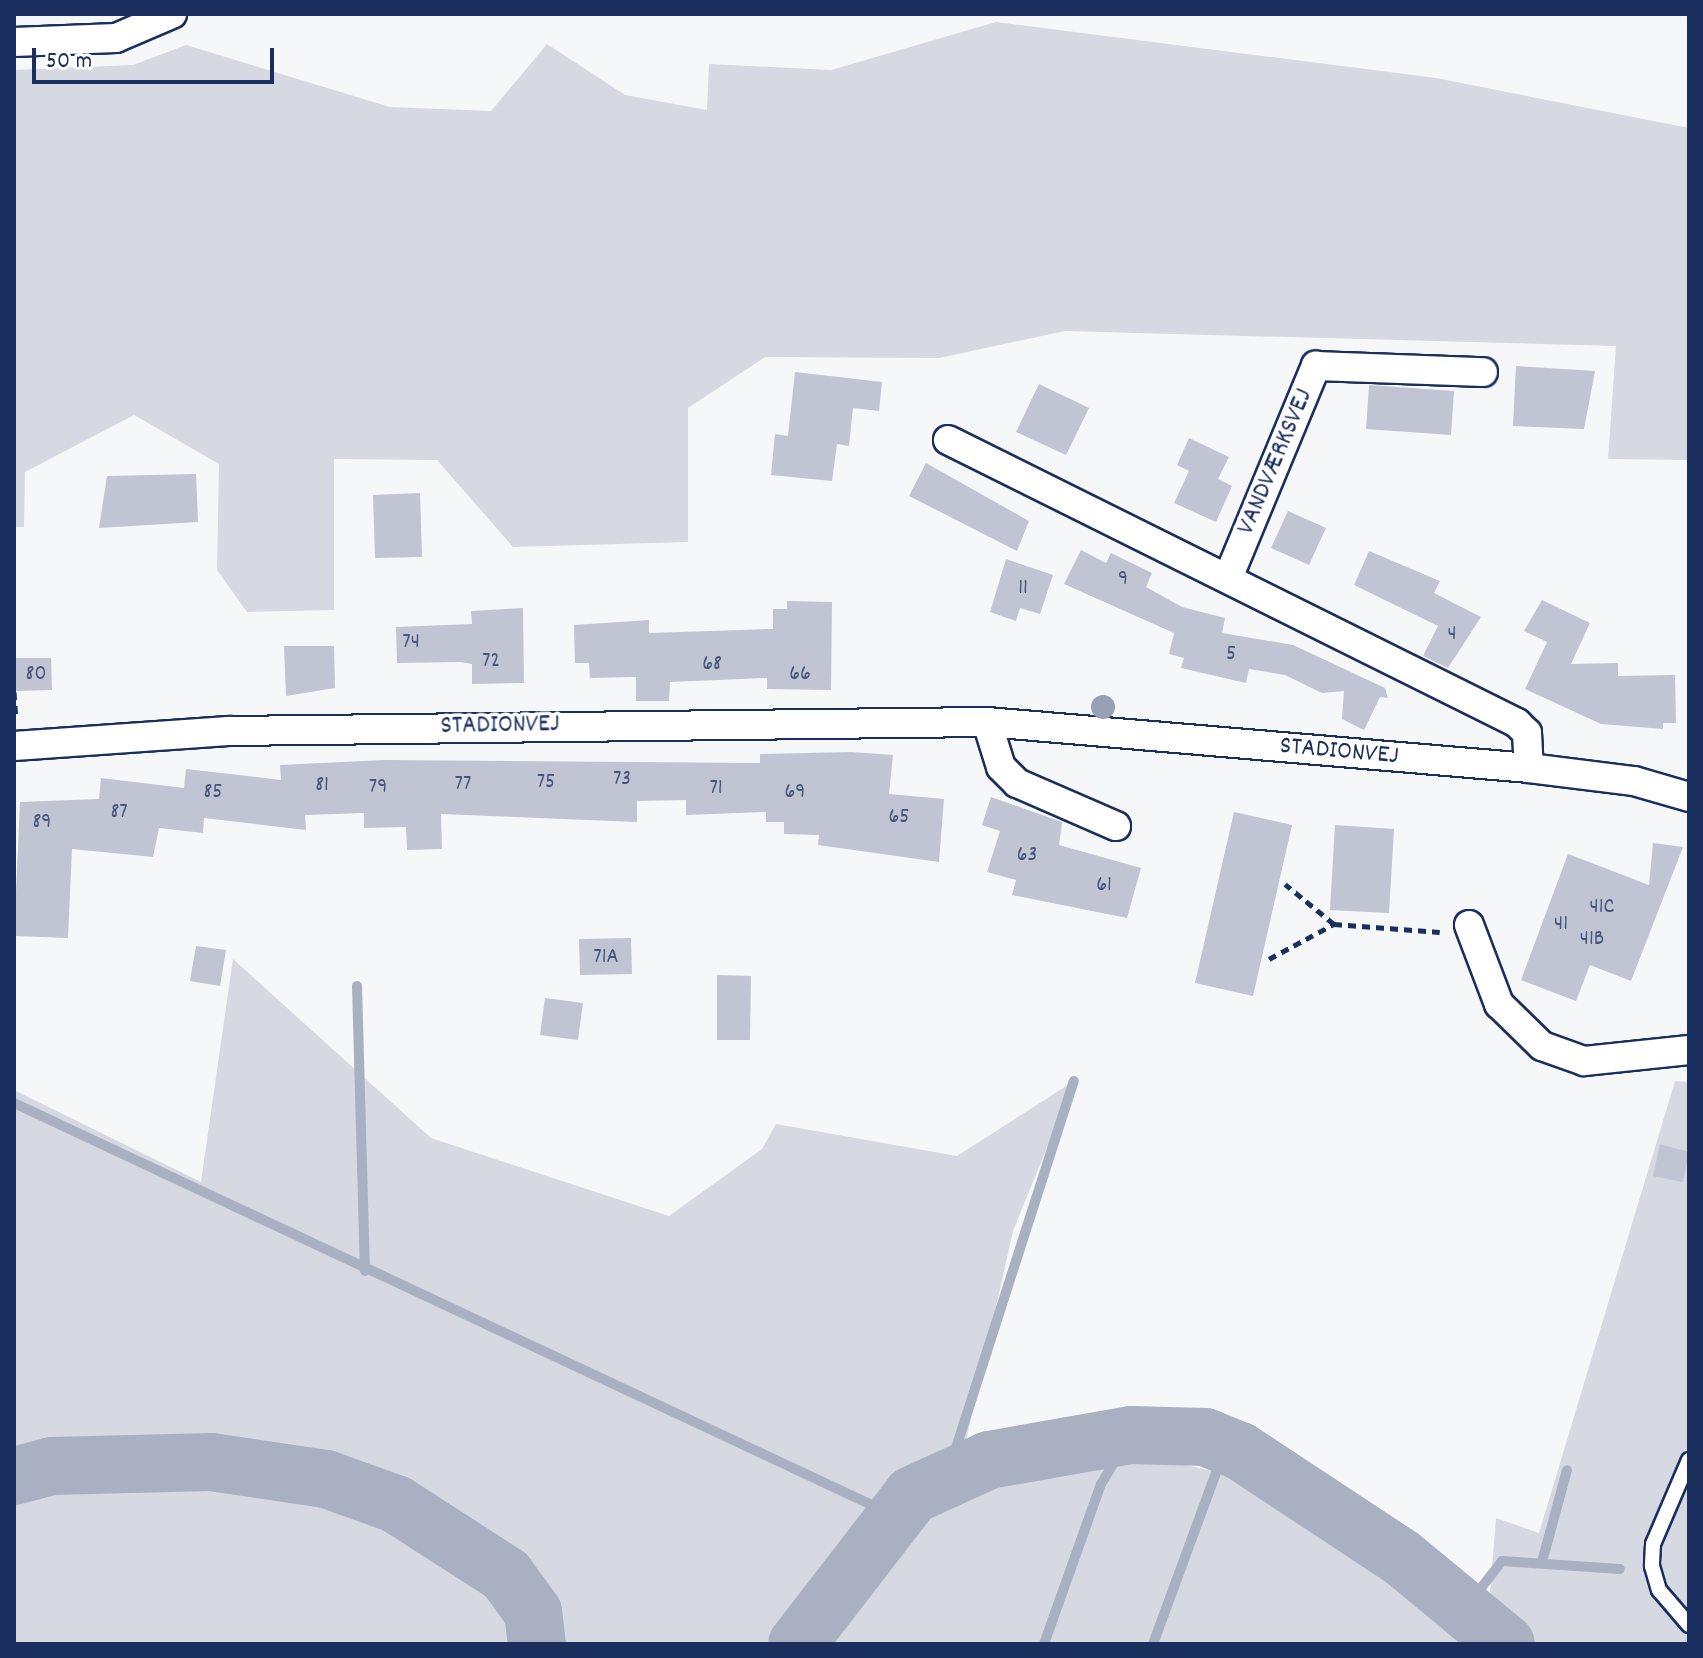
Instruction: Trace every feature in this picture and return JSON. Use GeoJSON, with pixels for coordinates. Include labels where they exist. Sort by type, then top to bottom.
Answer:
{"type":"FeatureCollection","features":[{"type":"Feature","properties":{"kind":"street"},"geometry":{"type":"LineString","coordinates":[[14,42],[116,38],[172,14]]}},
{"type":"Feature","properties":{"kind":"street","name":"VANDVÆRKSVEJ"},"geometry":{"type":"LineString","coordinates":[[1228,578],[1316,366],[1483,372]]}},
{"type":"Feature","properties":{"kind":"street"},"geometry":{"type":"LineString","coordinates":[[948,440],[1517,723],[1527,733],[1529,768]]}},
{"type":"Feature","properties":{"kind":"street"},"geometry":{"type":"LineString","coordinates":[[987,722],[1001,767],[1017,783],[1116,826]]}},
{"type":"Feature","properties":{"kind":"street","name":"STADIONVEJ"},"geometry":{"type":"LineString","coordinates":[[14,746],[244,731],[987,722],[1529,768],[1634,781],[1689,797]]}},
{"type":"Feature","properties":{"kind":"street"},"geometry":{"type":"LineString","coordinates":[[1469,929],[1499,1004],[1542,1046],[1584,1061],[1689,1050]]}},
{"type":"Feature","properties":{"kind":"lane"},"geometry":{"type":"LineString","coordinates":[[1689,1460],[1653,1544],[1652,1566],[1659,1590],[1689,1625]]}},
{"type":"Feature","properties":{"kind":"path"},"geometry":{"type":"LineString","coordinates":[[1285,884],[1334,924]]}},
{"type":"Feature","properties":{"kind":"path"},"geometry":{"type":"LineString","coordinates":[[1269,959],[1334,924],[1469,929]]}},
{"type":"Feature","properties":{"kind":"shaded area"},"geometry":{"type":"Polygon","coordinates":[[[996,22],[1436,78],[1689,128],[1689,460],[1608,459],[1616,346],[1065,331],[939,358],[765,357],[688,408],[688,542],[513,547],[437,460],[334,459],[334,610],[247,612],[217,570],[219,464],[134,415],[25,472],[24,527],[14,527],[14,70],[133,65],[186,45],[390,107],[491,111],[547,44],[625,95],[707,110],[709,64],[831,70],[996,22]]]}},
{"type":"Feature","properties":{"kind":"shaded area"},"geometry":{"type":"Polygon","coordinates":[[[233,959],[431,1138],[669,1216],[762,1149],[776,1124],[957,1156],[1074,1081],[1013,1231],[953,1499],[1095,1462],[1161,1459],[1233,1476],[1424,1606],[1465,1644],[14,1644],[14,1090],[201,1182],[233,959]]]}},
{"type":"Feature","properties":{"kind":"shaded area"},"geometry":{"type":"Polygon","coordinates":[[[1675,1081],[1689,1082],[1689,1644],[1528,1644],[1490,1593],[1496,1518],[1539,1533],[1675,1081]]]}},
{"type":"Feature","properties":{"kind":"building"},"geometry":{"type":"Polygon","coordinates":[[[1516,366],[1595,371],[1584,429],[1513,426],[1516,366]]]}},
{"type":"Feature","properties":{"kind":"building"},"geometry":{"type":"Polygon","coordinates":[[[795,372],[882,382],[879,411],[853,408],[849,446],[837,444],[832,481],[771,475],[775,434],[788,436],[795,372]]]}},
{"type":"Feature","properties":{"kind":"building"},"geometry":{"type":"Polygon","coordinates":[[[1039,384],[1089,408],[1066,455],[1016,432],[1039,384]]]}},
{"type":"Feature","properties":{"kind":"building"},"geometry":{"type":"Polygon","coordinates":[[[1369,385],[1454,391],[1451,435],[1366,429],[1369,385]]]}},
{"type":"Feature","properties":{"kind":"building"},"geometry":{"type":"Polygon","coordinates":[[[1189,438],[1229,457],[1218,479],[1232,486],[1216,522],[1174,503],[1189,471],[1177,465],[1189,438]]]}},
{"type":"Feature","properties":{"kind":"building"},"geometry":{"type":"Polygon","coordinates":[[[926,463],[1029,521],[1017,551],[909,496],[926,463]]]}},
{"type":"Feature","properties":{"kind":"building"},"geometry":{"type":"Polygon","coordinates":[[[196,474],[198,522],[99,528],[107,476],[196,474]]]}},
{"type":"Feature","properties":{"kind":"building"},"geometry":{"type":"Polygon","coordinates":[[[420,493],[422,557],[375,558],[373,495],[420,493]]]}},
{"type":"Feature","properties":{"kind":"building"},"geometry":{"type":"Polygon","coordinates":[[[1288,511],[1326,528],[1309,565],[1271,548],[1288,511]]]}},
{"type":"Feature","properties":{"kind":"building"},"geometry":{"type":"Polygon","coordinates":[[[1081,550],[1106,563],[1111,553],[1152,573],[1146,587],[1182,607],[1225,618],[1222,633],[1293,645],[1385,688],[1388,698],[1380,697],[1364,730],[1342,719],[1344,691],[1322,693],[1285,675],[1249,669],[1246,683],[1181,668],[1184,658],[1169,654],[1174,633],[1064,584],[1081,550]]]}},
{"type":"Feature","properties":{"kind":"building"},"geometry":{"type":"Polygon","coordinates":[[[1369,551],[1440,581],[1434,593],[1481,617],[1448,668],[1423,656],[1438,626],[1354,585],[1369,551]]]}},
{"type":"Feature","properties":{"kind":"building"},"geometry":{"type":"Polygon","coordinates":[[[1006,559],[1053,575],[1040,614],[1020,608],[1016,621],[990,612],[1006,559]]]}},
{"type":"Feature","properties":{"kind":"building"},"geometry":{"type":"Polygon","coordinates":[[[1542,600],[1590,623],[1571,664],[1618,663],[1618,676],[1675,675],[1676,723],[1663,723],[1663,729],[1601,724],[1525,689],[1547,642],[1524,631],[1542,600]]]}},
{"type":"Feature","properties":{"kind":"building"},"geometry":{"type":"Polygon","coordinates":[[[787,601],[832,602],[831,690],[767,689],[767,678],[670,682],[669,701],[636,701],[636,677],[590,678],[589,663],[575,663],[574,625],[649,620],[649,633],[773,629],[773,609],[787,609],[787,601]]]}},
{"type":"Feature","properties":{"kind":"building"},"geometry":{"type":"Polygon","coordinates":[[[523,608],[524,683],[472,684],[472,664],[461,662],[397,663],[396,627],[472,624],[471,611],[523,608]]]}},
{"type":"Feature","properties":{"kind":"building"},"geometry":{"type":"Polygon","coordinates":[[[284,646],[334,646],[335,688],[286,696],[284,646]]]}},
{"type":"Feature","properties":{"kind":"building"},"geometry":{"type":"Polygon","coordinates":[[[16,658],[51,658],[52,690],[16,691],[16,658]]]}},
{"type":"Feature","properties":{"kind":"building"},"geometry":{"type":"Polygon","coordinates":[[[851,752],[893,755],[889,794],[944,799],[939,862],[818,845],[819,835],[784,834],[784,822],[766,822],[766,812],[686,815],[686,800],[637,801],[637,822],[441,814],[442,849],[407,850],[406,827],[364,828],[364,813],[305,815],[306,830],[204,818],[203,833],[159,828],[153,857],[72,849],[68,938],[14,936],[20,802],[99,799],[101,778],[184,788],[186,769],[281,780],[280,765],[384,760],[760,763],[760,754],[851,752]]]}},
{"type":"Feature","properties":{"kind":"building"},"geometry":{"type":"Polygon","coordinates":[[[991,797],[1062,822],[1059,845],[1141,868],[1127,918],[1012,895],[1016,880],[987,872],[1000,831],[982,825],[991,797]]]}},
{"type":"Feature","properties":{"kind":"building"},"geometry":{"type":"Polygon","coordinates":[[[1234,812],[1292,825],[1253,996],[1195,983],[1234,812]]]}},
{"type":"Feature","properties":{"kind":"building"},"geometry":{"type":"Polygon","coordinates":[[[1335,825],[1394,829],[1389,913],[1330,910],[1335,825]]]}},
{"type":"Feature","properties":{"kind":"building"},"geometry":{"type":"Polygon","coordinates":[[[1653,843],[1683,847],[1631,981],[1590,965],[1576,1001],[1521,980],[1568,854],[1649,885],[1653,843]]]}},
{"type":"Feature","properties":{"kind":"building"},"geometry":{"type":"Polygon","coordinates":[[[631,938],[632,974],[580,975],[579,939],[631,938]]]}},
{"type":"Feature","properties":{"kind":"building"},"geometry":{"type":"Polygon","coordinates":[[[196,946],[226,950],[220,986],[190,981],[196,946]]]}},
{"type":"Feature","properties":{"kind":"building"},"geometry":{"type":"Polygon","coordinates":[[[717,975],[751,976],[750,1040],[717,1040],[717,975]]]}},
{"type":"Feature","properties":{"kind":"building"},"geometry":{"type":"Polygon","coordinates":[[[545,998],[583,1003],[578,1040],[540,1035],[545,998]]]}},
{"type":"Feature","properties":{"kind":"building"},"geometry":{"type":"Polygon","coordinates":[[[1660,1144],[1689,1152],[1683,1182],[1653,1176],[1660,1144]]]}},
{"type":"Feature","properties":{"kind":"waterway"},"geometry":{"type":"LineString","coordinates":[[357,986],[365,1271]]}},
{"type":"Feature","properties":{"kind":"waterway"},"geometry":{"type":"LineString","coordinates":[[946,1479],[1074,1081]]}},
{"type":"Feature","properties":{"kind":"waterway"},"geometry":{"type":"LineString","coordinates":[[14,1103],[891,1514]]}},
{"type":"Feature","properties":{"kind":"waterway"},"geometry":{"type":"LineString","coordinates":[[1044,1644],[1101,1484],[1131,1435]]}},
{"type":"Feature","properties":{"kind":"waterway"},"geometry":{"type":"LineString","coordinates":[[797,1644],[912,1495],[989,1460],[1131,1435],[1205,1437],[1240,1451],[1401,1557],[1506,1644]]}},
{"type":"Feature","properties":{"kind":"waterway"},"geometry":{"type":"LineString","coordinates":[[1153,1644],[1226,1446]]}},
{"type":"Feature","properties":{"kind":"waterway"},"geometry":{"type":"LineString","coordinates":[[14,1476],[52,1466],[211,1462],[326,1479],[396,1504],[506,1575],[533,1612],[537,1644]]}},
{"type":"Feature","properties":{"kind":"waterway"},"geometry":{"type":"LineString","coordinates":[[1542,1562],[1567,1470]]}},
{"type":"Feature","properties":{"kind":"waterway"},"geometry":{"type":"LineString","coordinates":[[1467,1606],[1502,1561],[1620,1569]]}}]}
